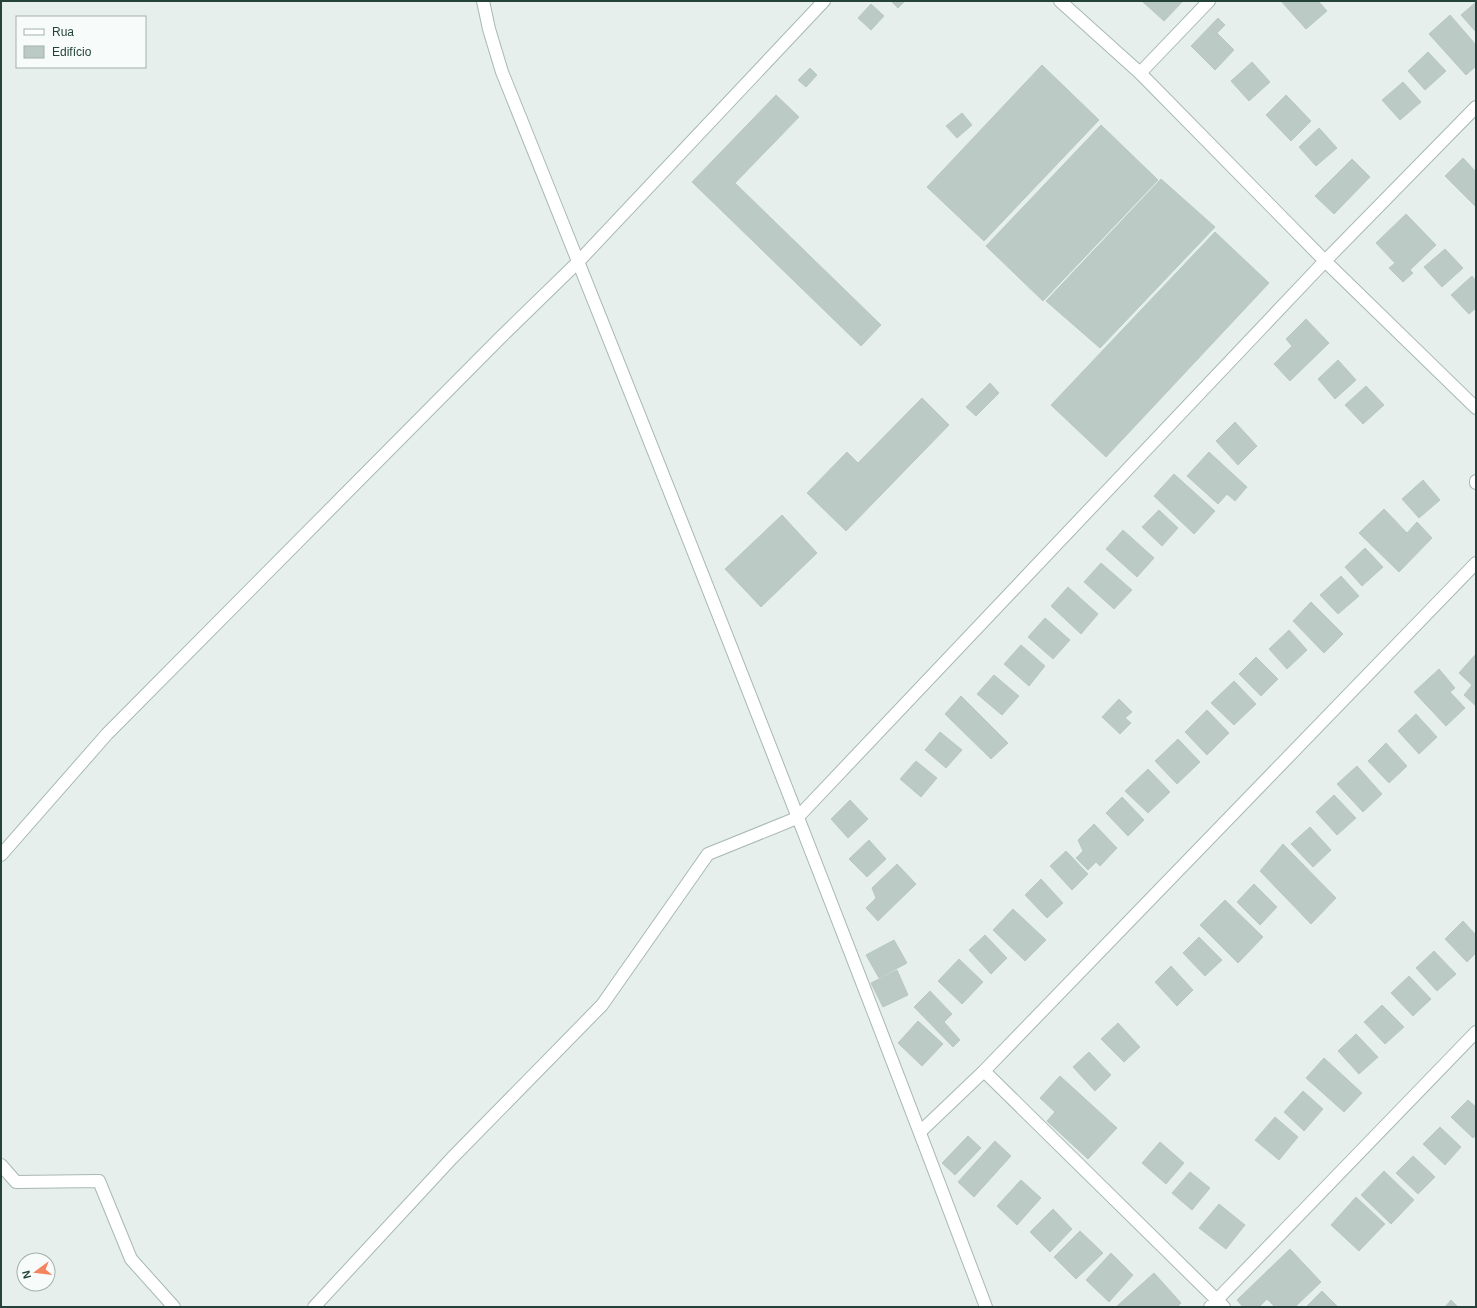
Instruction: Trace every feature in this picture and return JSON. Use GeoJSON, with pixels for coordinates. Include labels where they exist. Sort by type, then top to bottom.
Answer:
{"type":"FeatureCollection","features":[{"type":"Feature","properties":{"kind":"street"},"geometry":{"type":"LineString","coordinates":[[483,1],[489,29],[502,72],[797,818],[920,1132],[986,1307]]}},
{"type":"Feature","properties":{"kind":"street"},"geometry":{"type":"LineString","coordinates":[[1,855],[107,734],[500,338],[578,262],[824,1]]}},
{"type":"Feature","properties":{"kind":"street"},"geometry":{"type":"LineString","coordinates":[[1060,1],[1140,74],[1325,261],[1476,408]]}},
{"type":"Feature","properties":{"kind":"street"},"geometry":{"type":"LineString","coordinates":[[1140,74],[1209,1]]}},
{"type":"Feature","properties":{"kind":"street"},"geometry":{"type":"LineString","coordinates":[[314,1307],[452,1158],[602,1005],[708,854],[797,818],[1325,261],[1476,107]]}},
{"type":"Feature","properties":{"kind":"street"},"geometry":{"type":"LineString","coordinates":[[920,1132],[984,1071],[1476,563]]}},
{"type":"Feature","properties":{"kind":"street"},"geometry":{"type":"LineString","coordinates":[[984,1071],[1216,1304],[1476,1032]]}},
{"type":"Feature","properties":{"kind":"street"},"geometry":{"type":"LineString","coordinates":[[1,1165],[16,1182],[99,1181],[131,1259],[174,1307]]}},
{"type":"Feature","properties":{"kind":"building"},"geometry":{"type":"Polygon","coordinates":[[[891,1],[905,1],[898,8],[891,1]]]}},
{"type":"Feature","properties":{"kind":"building"},"geometry":{"type":"Polygon","coordinates":[[[1142,1],[1183,1],[1164,21],[1142,1]]]}},
{"type":"Feature","properties":{"kind":"building"},"geometry":{"type":"Polygon","coordinates":[[[1281,1],[1318,1],[1327,11],[1306,29],[1281,1]]]}},
{"type":"Feature","properties":{"kind":"building"},"geometry":{"type":"Polygon","coordinates":[[[1476,2],[1476,32],[1461,15],[1476,2]]]}},
{"type":"Feature","properties":{"kind":"building"},"geometry":{"type":"Polygon","coordinates":[[[871,4],[884,16],[871,30],[858,18],[871,4]]]}},
{"type":"Feature","properties":{"kind":"building"},"geometry":{"type":"Polygon","coordinates":[[[1450,15],[1476,45],[1476,66],[1466,75],[1429,34],[1450,15]]]}},
{"type":"Feature","properties":{"kind":"building"},"geometry":{"type":"Polygon","coordinates":[[[1218,18],[1225,25],[1217,33],[1234,50],[1215,70],[1191,46],[1218,18]]]}},
{"type":"Feature","properties":{"kind":"building"},"geometry":{"type":"Polygon","coordinates":[[[1428,52],[1446,71],[1425,90],[1408,71],[1428,52]]]}},
{"type":"Feature","properties":{"kind":"building"},"geometry":{"type":"Polygon","coordinates":[[[1252,62],[1270,82],[1249,101],[1231,81],[1252,62]]]}},
{"type":"Feature","properties":{"kind":"building"},"geometry":{"type":"Polygon","coordinates":[[[1042,65],[1099,120],[984,241],[927,187],[1042,65]]]}},
{"type":"Feature","properties":{"kind":"building"},"geometry":{"type":"Polygon","coordinates":[[[810,68],[817,75],[806,87],[798,80],[810,68]]]}},
{"type":"Feature","properties":{"kind":"building"},"geometry":{"type":"Polygon","coordinates":[[[1403,82],[1421,102],[1400,120],[1382,100],[1403,82]]]}},
{"type":"Feature","properties":{"kind":"building"},"geometry":{"type":"Polygon","coordinates":[[[776,95],[799,117],[735,183],[881,325],[861,346],[692,182],[776,95]]]}},
{"type":"Feature","properties":{"kind":"building"},"geometry":{"type":"Polygon","coordinates":[[[1286,95],[1311,121],[1291,141],[1266,115],[1286,95]]]}},
{"type":"Feature","properties":{"kind":"building"},"geometry":{"type":"Polygon","coordinates":[[[962,113],[972,125],[957,138],[946,126],[962,113]]]}},
{"type":"Feature","properties":{"kind":"building"},"geometry":{"type":"Polygon","coordinates":[[[1101,125],[1158,180],[1043,301],[986,246],[1101,125]]]}},
{"type":"Feature","properties":{"kind":"building"},"geometry":{"type":"Polygon","coordinates":[[[1319,128],[1337,148],[1316,166],[1299,147],[1319,128]]]}},
{"type":"Feature","properties":{"kind":"building"},"geometry":{"type":"Polygon","coordinates":[[[1463,158],[1476,172],[1476,207],[1445,176],[1463,158]]]}},
{"type":"Feature","properties":{"kind":"building"},"geometry":{"type":"Polygon","coordinates":[[[1352,159],[1370,177],[1334,214],[1315,196],[1352,159]]]}},
{"type":"Feature","properties":{"kind":"building"},"geometry":{"type":"Polygon","coordinates":[[[1161,179],[1215,227],[1100,348],[1046,301],[1161,179]]]}},
{"type":"Feature","properties":{"kind":"building"},"geometry":{"type":"Polygon","coordinates":[[[1406,214],[1436,245],[1410,270],[1413,273],[1403,282],[1389,268],[1395,263],[1376,243],[1406,214]]]}},
{"type":"Feature","properties":{"kind":"building"},"geometry":{"type":"Polygon","coordinates":[[[1215,232],[1269,283],[1106,457],[1051,405],[1215,232]]]}},
{"type":"Feature","properties":{"kind":"building"},"geometry":{"type":"Polygon","coordinates":[[[1445,249],[1463,268],[1442,287],[1424,267],[1445,249]]]}},
{"type":"Feature","properties":{"kind":"building"},"geometry":{"type":"Polygon","coordinates":[[[1472,276],[1476,281],[1476,308],[1469,314],[1451,295],[1472,276]]]}},
{"type":"Feature","properties":{"kind":"building"},"geometry":{"type":"Polygon","coordinates":[[[1306,319],[1329,343],[1290,381],[1274,364],[1292,346],[1286,339],[1306,319]]]}},
{"type":"Feature","properties":{"kind":"building"},"geometry":{"type":"Polygon","coordinates":[[[1338,360],[1356,380],[1335,399],[1318,379],[1338,360]]]}},
{"type":"Feature","properties":{"kind":"building"},"geometry":{"type":"Polygon","coordinates":[[[990,383],[999,393],[976,416],[966,407],[990,383]]]}},
{"type":"Feature","properties":{"kind":"building"},"geometry":{"type":"Polygon","coordinates":[[[1366,386],[1384,405],[1363,424],[1345,405],[1366,386]]]}},
{"type":"Feature","properties":{"kind":"building"},"geometry":{"type":"Polygon","coordinates":[[[922,398],[949,425],[846,531],[807,493],[847,452],[858,463],[922,398]]]}},
{"type":"Feature","properties":{"kind":"building"},"geometry":{"type":"Polygon","coordinates":[[[1235,422],[1257,446],[1238,465],[1216,441],[1235,422]]]}},
{"type":"Feature","properties":{"kind":"building"},"geometry":{"type":"Polygon","coordinates":[[[1209,452],[1247,487],[1235,501],[1227,494],[1218,504],[1187,476],[1209,452]]]}},
{"type":"Feature","properties":{"kind":"building"},"geometry":{"type":"Polygon","coordinates":[[[1174,474],[1215,511],[1194,534],[1154,496],[1174,474]]]}},
{"type":"Feature","properties":{"kind":"building"},"geometry":{"type":"Polygon","coordinates":[[[1423,480],[1440,500],[1419,518],[1402,499],[1423,480]]]}},
{"type":"Feature","properties":{"kind":"building"},"geometry":{"type":"Polygon","coordinates":[[[1384,509],[1407,533],[1417,522],[1432,538],[1399,572],[1359,533],[1384,509]]]}},
{"type":"Feature","properties":{"kind":"building"},"geometry":{"type":"Polygon","coordinates":[[[1159,510],[1178,528],[1162,546],[1142,527],[1159,510]]]}},
{"type":"Feature","properties":{"kind":"building"},"geometry":{"type":"Polygon","coordinates":[[[782,515],[817,553],[761,607],[725,569],[782,515]]]}},
{"type":"Feature","properties":{"kind":"building"},"geometry":{"type":"Polygon","coordinates":[[[1123,530],[1154,558],[1137,577],[1106,549],[1123,530]]]}},
{"type":"Feature","properties":{"kind":"building"},"geometry":{"type":"Polygon","coordinates":[[[1365,548],[1383,567],[1362,586],[1345,567],[1365,548]]]}},
{"type":"Feature","properties":{"kind":"building"},"geometry":{"type":"Polygon","coordinates":[[[1101,563],[1132,590],[1114,609],[1084,582],[1101,563]]]}},
{"type":"Feature","properties":{"kind":"building"},"geometry":{"type":"Polygon","coordinates":[[[1341,576],[1359,596],[1338,614],[1320,595],[1341,576]]]}},
{"type":"Feature","properties":{"kind":"building"},"geometry":{"type":"Polygon","coordinates":[[[1068,587],[1098,614],[1081,634],[1051,606],[1068,587]]]}},
{"type":"Feature","properties":{"kind":"building"},"geometry":{"type":"Polygon","coordinates":[[[1311,602],[1343,634],[1324,653],[1293,621],[1311,602]]]}},
{"type":"Feature","properties":{"kind":"building"},"geometry":{"type":"Polygon","coordinates":[[[1045,618],[1070,640],[1053,659],[1028,637],[1045,618]]]}},
{"type":"Feature","properties":{"kind":"building"},"geometry":{"type":"Polygon","coordinates":[[[1289,630],[1307,650],[1287,669],[1269,649],[1289,630]]]}},
{"type":"Feature","properties":{"kind":"building"},"geometry":{"type":"Polygon","coordinates":[[[1021,645],[1045,666],[1029,686],[1004,664],[1021,645]]]}},
{"type":"Feature","properties":{"kind":"building"},"geometry":{"type":"Polygon","coordinates":[[[1475,655],[1476,706],[1464,695],[1472,685],[1459,673],[1475,655]]]}},
{"type":"Feature","properties":{"kind":"building"},"geometry":{"type":"Polygon","coordinates":[[[1256,657],[1278,679],[1261,696],[1239,674],[1256,657]]]}},
{"type":"Feature","properties":{"kind":"building"},"geometry":{"type":"Polygon","coordinates":[[[1439,669],[1455,688],[1450,692],[1465,708],[1446,726],[1414,692],[1439,669]]]}},
{"type":"Feature","properties":{"kind":"building"},"geometry":{"type":"Polygon","coordinates":[[[994,675],[1019,696],[1002,715],[977,694],[994,675]]]}},
{"type":"Feature","properties":{"kind":"building"},"geometry":{"type":"Polygon","coordinates":[[[1234,681],[1256,704],[1234,725],[1211,703],[1234,681]]]}},
{"type":"Feature","properties":{"kind":"building"},"geometry":{"type":"Polygon","coordinates":[[[961,696],[1008,743],[991,759],[945,714],[961,696]]]}},
{"type":"Feature","properties":{"kind":"building"},"geometry":{"type":"Polygon","coordinates":[[[1119,699],[1132,712],[1125,718],[1131,723],[1120,734],[1102,717],[1119,699]]]}},
{"type":"Feature","properties":{"kind":"building"},"geometry":{"type":"Polygon","coordinates":[[[1207,710],[1229,733],[1207,755],[1185,732],[1207,710]]]}},
{"type":"Feature","properties":{"kind":"building"},"geometry":{"type":"Polygon","coordinates":[[[1416,714],[1437,737],[1419,754],[1398,731],[1416,714]]]}},
{"type":"Feature","properties":{"kind":"building"},"geometry":{"type":"Polygon","coordinates":[[[940,732],[962,750],[946,768],[925,750],[940,732]]]}},
{"type":"Feature","properties":{"kind":"building"},"geometry":{"type":"Polygon","coordinates":[[[1178,739],[1200,762],[1177,784],[1155,761],[1178,739]]]}},
{"type":"Feature","properties":{"kind":"building"},"geometry":{"type":"Polygon","coordinates":[[[1386,743],[1407,766],[1389,783],[1368,761],[1386,743]]]}},
{"type":"Feature","properties":{"kind":"building"},"geometry":{"type":"Polygon","coordinates":[[[916,761],[937,778],[921,797],[900,779],[916,761]]]}},
{"type":"Feature","properties":{"kind":"building"},"geometry":{"type":"Polygon","coordinates":[[[1357,766],[1382,794],[1363,812],[1337,784],[1357,766]]]}},
{"type":"Feature","properties":{"kind":"building"},"geometry":{"type":"Polygon","coordinates":[[[1148,769],[1170,792],[1148,813],[1125,791],[1148,769]]]}},
{"type":"Feature","properties":{"kind":"building"},"geometry":{"type":"Polygon","coordinates":[[[1334,795],[1356,818],[1337,835],[1316,812],[1334,795]]]}},
{"type":"Feature","properties":{"kind":"building"},"geometry":{"type":"Polygon","coordinates":[[[1122,797],[1144,820],[1128,836],[1106,813],[1122,797]]]}},
{"type":"Feature","properties":{"kind":"building"},"geometry":{"type":"Polygon","coordinates":[[[850,800],[868,819],[848,838],[831,819],[850,800]]]}},
{"type":"Feature","properties":{"kind":"building"},"geometry":{"type":"Polygon","coordinates":[[[1094,824],[1117,848],[1100,866],[1096,862],[1088,870],[1076,858],[1083,851],[1078,840],[1094,824]]]}},
{"type":"Feature","properties":{"kind":"building"},"geometry":{"type":"Polygon","coordinates":[[[1310,827],[1331,850],[1313,867],[1291,844],[1310,827]]]}},
{"type":"Feature","properties":{"kind":"building"},"geometry":{"type":"Polygon","coordinates":[[[869,840],[886,859],[867,877],[849,859],[869,840]]]}},
{"type":"Feature","properties":{"kind":"building"},"geometry":{"type":"Polygon","coordinates":[[[1283,844],[1336,898],[1311,924],[1260,871],[1283,844]]]}},
{"type":"Feature","properties":{"kind":"building"},"geometry":{"type":"Polygon","coordinates":[[[1066,851],[1088,874],[1072,890],[1050,866],[1066,851]]]}},
{"type":"Feature","properties":{"kind":"building"},"geometry":{"type":"Polygon","coordinates":[[[897,864],[916,884],[878,921],[866,908],[876,898],[872,888],[897,864]]]}},
{"type":"Feature","properties":{"kind":"building"},"geometry":{"type":"Polygon","coordinates":[[[1041,879],[1063,903],[1047,918],[1025,895],[1041,879]]]}},
{"type":"Feature","properties":{"kind":"building"},"geometry":{"type":"Polygon","coordinates":[[[1254,884],[1277,907],[1260,925],[1237,902],[1254,884]]]}},
{"type":"Feature","properties":{"kind":"building"},"geometry":{"type":"Polygon","coordinates":[[[1225,900],[1263,937],[1238,963],[1200,925],[1225,900]]]}},
{"type":"Feature","properties":{"kind":"building"},"geometry":{"type":"Polygon","coordinates":[[[1013,909],[1046,940],[1025,961],[993,930],[1013,909]]]}},
{"type":"Feature","properties":{"kind":"building"},"geometry":{"type":"Polygon","coordinates":[[[1463,921],[1476,935],[1476,953],[1467,962],[1445,939],[1463,921]]]}},
{"type":"Feature","properties":{"kind":"building"},"geometry":{"type":"Polygon","coordinates":[[[985,935],[1007,958],[991,974],[969,950],[985,935]]]}},
{"type":"Feature","properties":{"kind":"building"},"geometry":{"type":"Polygon","coordinates":[[[1199,937],[1222,960],[1205,976],[1183,953],[1199,937]]]}},
{"type":"Feature","properties":{"kind":"building"},"geometry":{"type":"Polygon","coordinates":[[[894,940],[907,963],[879,978],[866,955],[894,940]]]}},
{"type":"Feature","properties":{"kind":"building"},"geometry":{"type":"Polygon","coordinates":[[[1434,951],[1456,974],[1437,991],[1416,968],[1434,951]]]}},
{"type":"Feature","properties":{"kind":"building"},"geometry":{"type":"Polygon","coordinates":[[[959,959],[983,982],[962,1004],[938,981],[959,959]]]}},
{"type":"Feature","properties":{"kind":"building"},"geometry":{"type":"Polygon","coordinates":[[[1171,966],[1193,990],[1177,1006],[1155,982],[1171,966]]]}},
{"type":"Feature","properties":{"kind":"building"},"geometry":{"type":"Polygon","coordinates":[[[897,970],[908,995],[883,1007],[871,983],[897,970]]]}},
{"type":"Feature","properties":{"kind":"building"},"geometry":{"type":"Polygon","coordinates":[[[1409,976],[1431,999],[1413,1016],[1391,993],[1409,976]]]}},
{"type":"Feature","properties":{"kind":"building"},"geometry":{"type":"Polygon","coordinates":[[[930,991],[952,1014],[944,1022],[960,1040],[953,1047],[914,1007],[930,991]]]}},
{"type":"Feature","properties":{"kind":"building"},"geometry":{"type":"Polygon","coordinates":[[[1382,1005],[1404,1027],[1385,1044],[1364,1022],[1382,1005]]]}},
{"type":"Feature","properties":{"kind":"building"},"geometry":{"type":"Polygon","coordinates":[[[918,1021],[943,1044],[922,1066],[898,1043],[918,1021]]]}},
{"type":"Feature","properties":{"kind":"building"},"geometry":{"type":"Polygon","coordinates":[[[1118,1023],[1140,1047],[1124,1062],[1101,1039],[1118,1023]]]}},
{"type":"Feature","properties":{"kind":"building"},"geometry":{"type":"Polygon","coordinates":[[[1356,1034],[1378,1057],[1359,1074],[1338,1051],[1356,1034]]]}},
{"type":"Feature","properties":{"kind":"building"},"geometry":{"type":"Polygon","coordinates":[[[1089,1052],[1111,1075],[1095,1091],[1073,1067],[1089,1052]]]}},
{"type":"Feature","properties":{"kind":"building"},"geometry":{"type":"Polygon","coordinates":[[[1324,1058],[1362,1093],[1344,1112],[1306,1078],[1324,1058]]]}},
{"type":"Feature","properties":{"kind":"building"},"geometry":{"type":"Polygon","coordinates":[[[1060,1076],[1117,1128],[1088,1159],[1047,1121],[1055,1112],[1040,1098],[1060,1076]]]}},
{"type":"Feature","properties":{"kind":"building"},"geometry":{"type":"Polygon","coordinates":[[[1303,1091],[1323,1109],[1304,1131],[1284,1112],[1303,1091]]]}},
{"type":"Feature","properties":{"kind":"building"},"geometry":{"type":"Polygon","coordinates":[[[1468,1100],[1476,1107],[1476,1135],[1473,1138],[1451,1117],[1468,1100]]]}},
{"type":"Feature","properties":{"kind":"building"},"geometry":{"type":"Polygon","coordinates":[[[1275,1117],[1298,1137],[1279,1160],[1255,1140],[1275,1117]]]}},
{"type":"Feature","properties":{"kind":"building"},"geometry":{"type":"Polygon","coordinates":[[[1440,1127],[1461,1147],[1445,1165],[1423,1144],[1440,1127]]]}},
{"type":"Feature","properties":{"kind":"building"},"geometry":{"type":"Polygon","coordinates":[[[968,1136],[981,1148],[955,1175],[942,1163],[968,1136]]]}},
{"type":"Feature","properties":{"kind":"building"},"geometry":{"type":"Polygon","coordinates":[[[995,1141],[1011,1156],[974,1197],[958,1182],[995,1141]]]}},
{"type":"Feature","properties":{"kind":"building"},"geometry":{"type":"Polygon","coordinates":[[[1160,1142],[1184,1163],[1166,1184],[1142,1163],[1160,1142]]]}},
{"type":"Feature","properties":{"kind":"building"},"geometry":{"type":"Polygon","coordinates":[[[1413,1156],[1435,1177],[1418,1194],[1396,1173],[1413,1156]]]}},
{"type":"Feature","properties":{"kind":"building"},"geometry":{"type":"Polygon","coordinates":[[[1384,1171],[1414,1200],[1391,1224],[1361,1195],[1384,1171]]]}},
{"type":"Feature","properties":{"kind":"building"},"geometry":{"type":"Polygon","coordinates":[[[1190,1172],[1210,1188],[1192,1210],[1172,1193],[1190,1172]]]}},
{"type":"Feature","properties":{"kind":"building"},"geometry":{"type":"Polygon","coordinates":[[[1021,1180],[1041,1198],[1017,1225],[997,1206],[1021,1180]]]}},
{"type":"Feature","properties":{"kind":"building"},"geometry":{"type":"Polygon","coordinates":[[[1356,1197],[1385,1224],[1359,1251],[1331,1225],[1356,1197]]]}},
{"type":"Feature","properties":{"kind":"building"},"geometry":{"type":"Polygon","coordinates":[[[1219,1204],[1245,1225],[1226,1249],[1199,1228],[1219,1204]]]}},
{"type":"Feature","properties":{"kind":"building"},"geometry":{"type":"Polygon","coordinates":[[[1053,1209],[1072,1229],[1050,1252],[1030,1232],[1053,1209]]]}},
{"type":"Feature","properties":{"kind":"building"},"geometry":{"type":"Polygon","coordinates":[[[1080,1231],[1103,1253],[1076,1279],[1054,1257],[1080,1231]]]}},
{"type":"Feature","properties":{"kind":"building"},"geometry":{"type":"Polygon","coordinates":[[[1290,1249],[1321,1282],[1295,1307],[1275,1307],[1267,1299],[1259,1307],[1243,1307],[1237,1300],[1290,1249]]]}},
{"type":"Feature","properties":{"kind":"building"},"geometry":{"type":"Polygon","coordinates":[[[1111,1253],[1133,1275],[1109,1302],[1086,1280],[1111,1253]]]}},
{"type":"Feature","properties":{"kind":"building"},"geometry":{"type":"Polygon","coordinates":[[[1154,1273],[1181,1303],[1177,1307],[1116,1307],[1154,1273]]]}},
{"type":"Feature","properties":{"kind":"building"},"geometry":{"type":"Polygon","coordinates":[[[1322,1291],[1338,1307],[1306,1307],[1322,1291]]]}},
{"type":"Feature","properties":{"kind":"building"},"geometry":{"type":"Polygon","coordinates":[[[1451,1300],[1458,1307],[1445,1307],[1451,1300]]]}}]}
